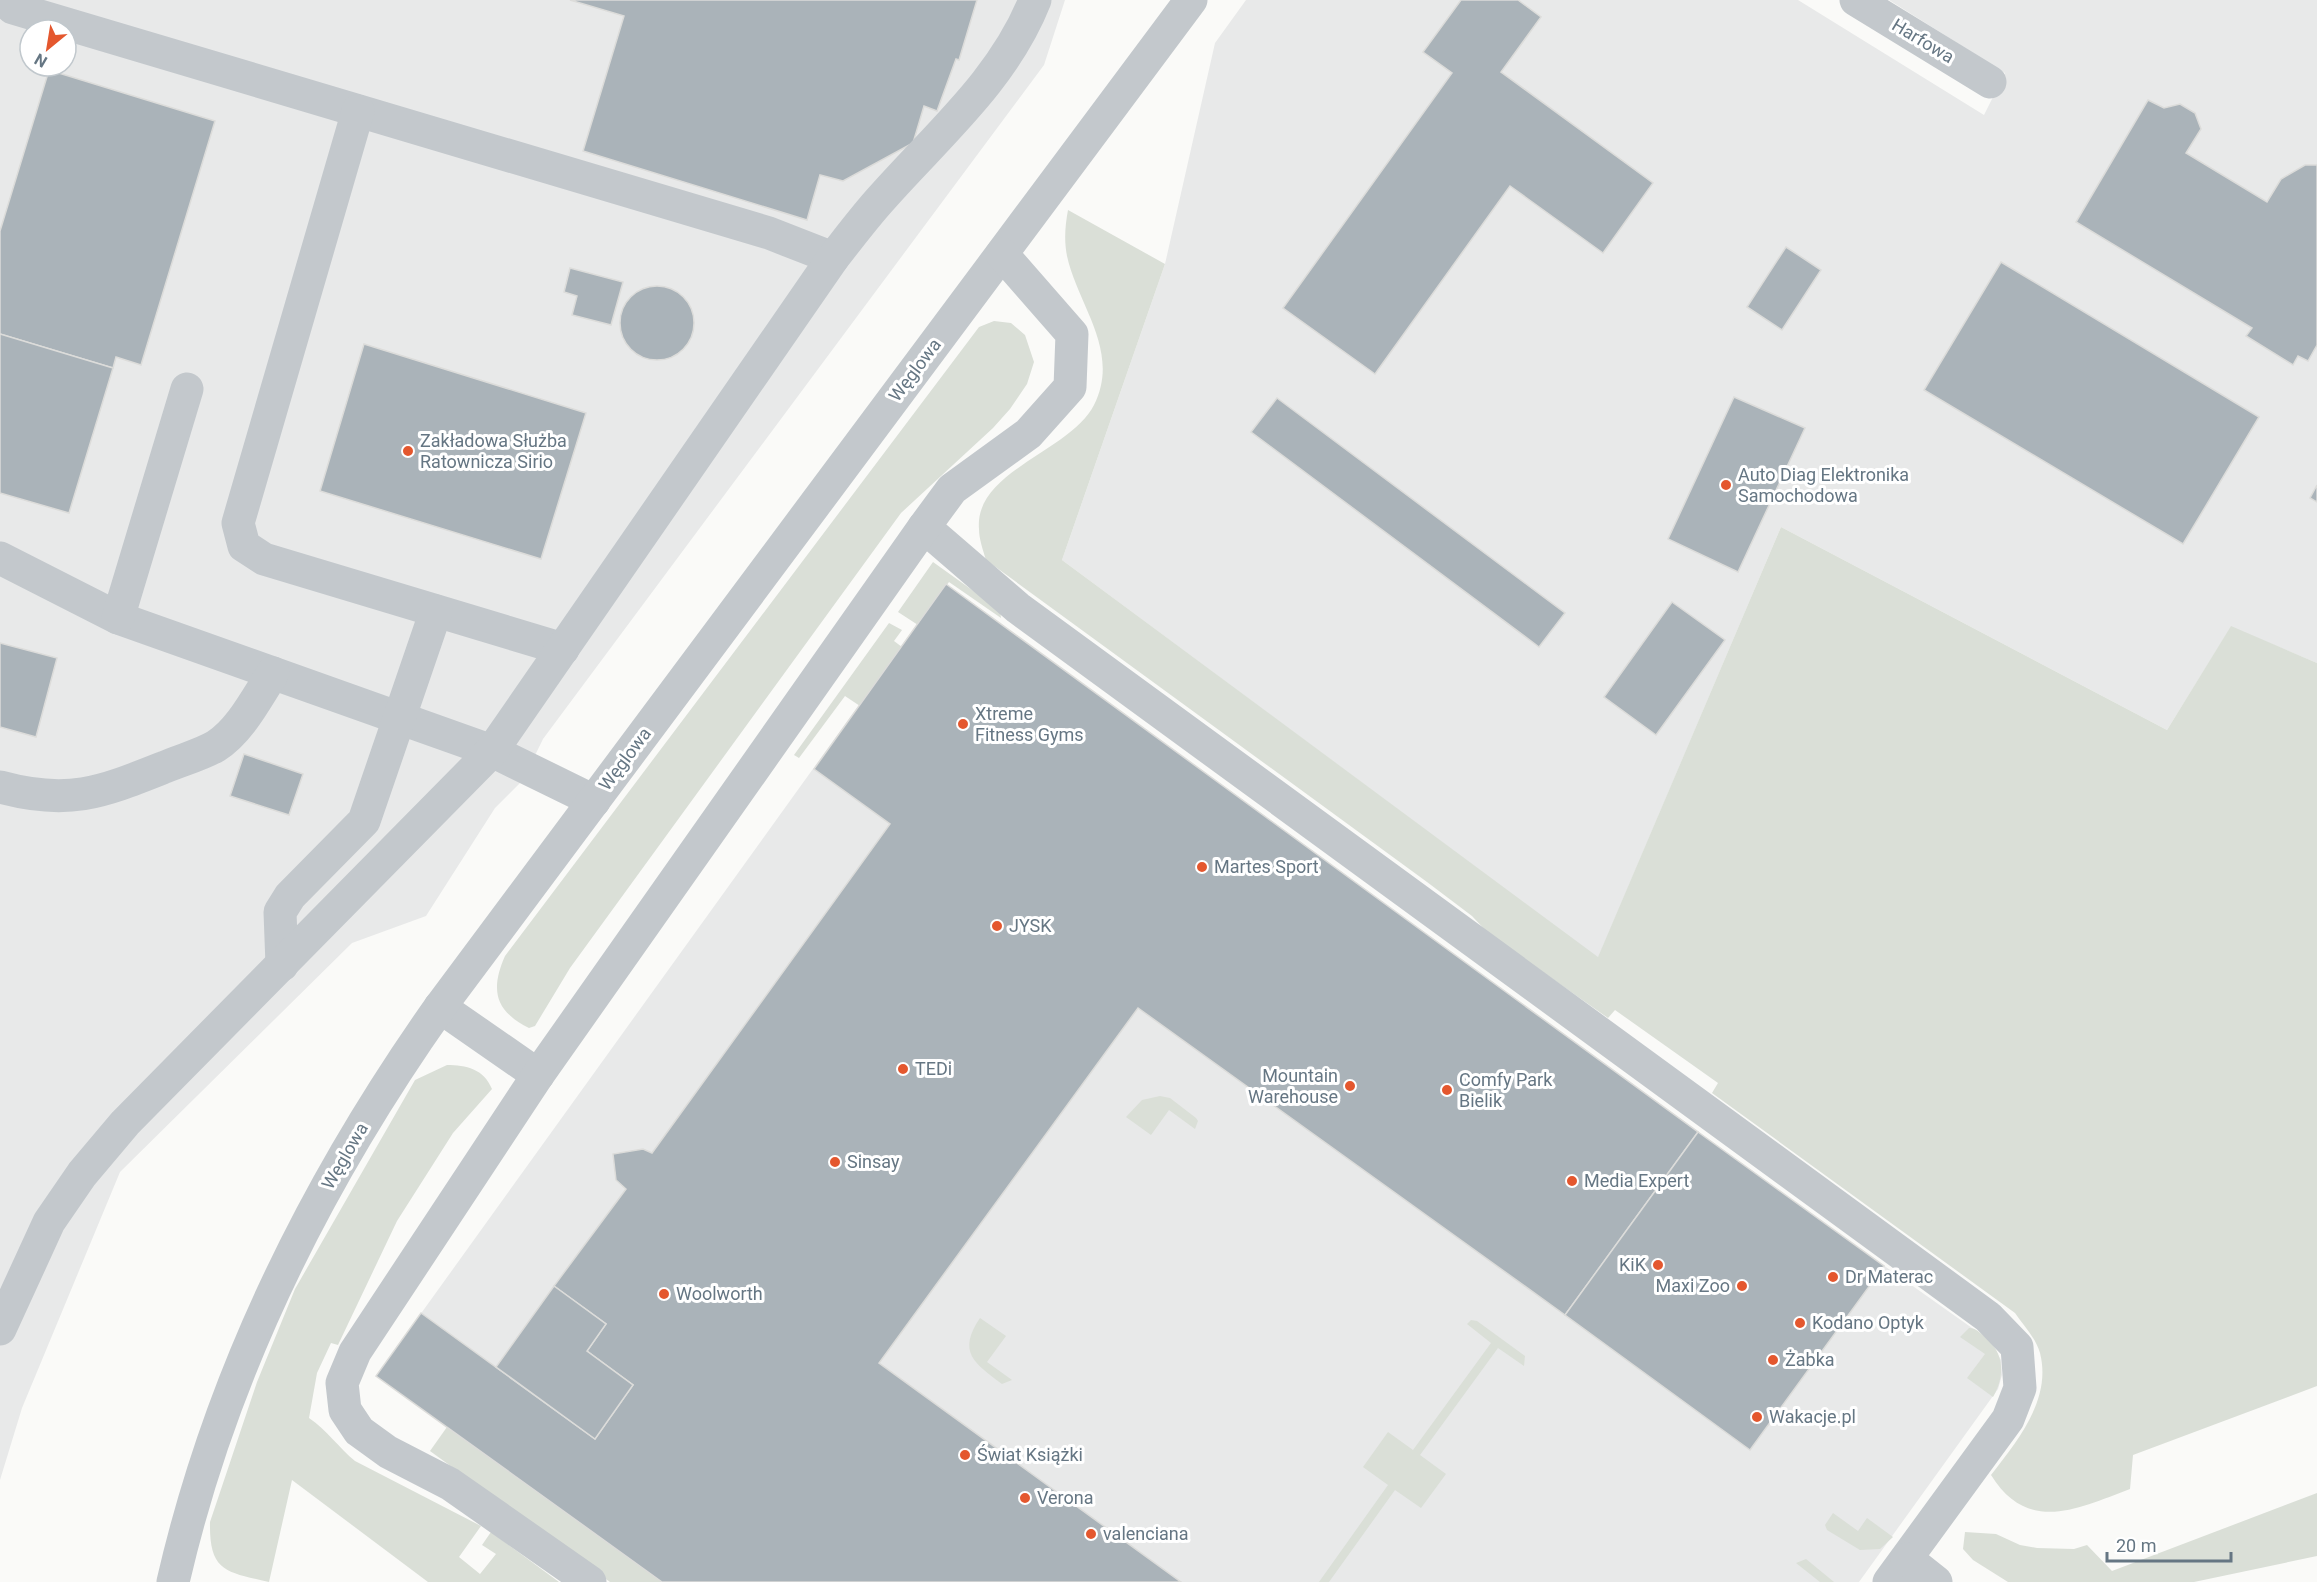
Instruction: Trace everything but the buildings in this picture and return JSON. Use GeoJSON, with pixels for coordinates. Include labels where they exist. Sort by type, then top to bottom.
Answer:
{"type":"FeatureCollection","features":[{"type":"Feature","properties":{"kind":"street"},"geometry":{"type":"LineString","coordinates":[[3,0],[13,8],[769,233],[833,258]]}},
{"type":"Feature","properties":{"kind":"street"},"geometry":{"type":"LineString","coordinates":[[1,1325],[49,1222],[82,1174],[125,1123],[492,751],[833,258],[879,201],[937,141],[994,74],[1035,0]]}},
{"type":"Feature","properties":{"kind":"street","name":"Węglowa"},"geometry":{"type":"LineString","coordinates":[[173,1582],[185,1532],[216,1429],[259,1322],[300,1235],[391,1077],[440,1007],[1191,0]]}},
{"type":"Feature","properties":{"kind":"street","name":"Harfowa"},"geometry":{"type":"LineString","coordinates":[[1856,0],[1990,82]]}},
{"type":"Feature","properties":{"kind":"street"},"geometry":{"type":"LineString","coordinates":[[358,111],[238,523],[244,546],[264,559],[562,649]]}},
{"type":"Feature","properties":{"kind":"street"},"geometry":{"type":"LineString","coordinates":[[590,1582],[450,1484],[388,1452],[359,1431],[345,1410],[342,1383],[355,1352],[538,1076],[924,527],[952,489],[1028,434],[1070,387],[1072,334],[1002,254]]}},
{"type":"Feature","properties":{"kind":"street"},"geometry":{"type":"LineString","coordinates":[[118,618],[187,389]]}},
{"type":"Feature","properties":{"kind":"street"},"geometry":{"type":"LineString","coordinates":[[924,527],[1018,608],[1988,1317],[2017,1347],[2020,1388],[2008,1419],[1898,1570],[1936,1582]]}},
{"type":"Feature","properties":{"kind":"street"},"geometry":{"type":"LineString","coordinates":[[0,558],[118,618],[492,751],[594,801]]}},
{"type":"Feature","properties":{"kind":"street"},"geometry":{"type":"LineString","coordinates":[[282,965],[280,912],[290,896],[364,821],[436,611]]}},
{"type":"Feature","properties":{"kind":"street"},"geometry":{"type":"LineString","coordinates":[[0,787],[23,793],[65,798],[102,792],[216,746],[235,729],[273,673]]}},
{"type":"Feature","properties":{"kind":"street"},"geometry":{"type":"LineString","coordinates":[[440,1007],[538,1076]]}},
{"type":"Feature","properties":{"kind":"shaded area"},"geometry":{"type":"Polygon","coordinates":[[[0,0],[1065,0],[1044,65],[543,739],[523,780],[495,808],[426,916],[352,943],[120,1172],[22,1408],[0,1480],[0,0]]]}},
{"type":"Feature","properties":{"kind":"shaded area"},"geometry":{"type":"Polygon","coordinates":[[[1246,0],[1798,0],[1984,115],[2005,73],[1889,0],[2317,0],[2317,663],[2231,627],[2167,730],[1781,527],[1598,958],[1062,560],[1165,264],[1215,43],[1246,0]]]}},
{"type":"Feature","properties":{"kind":"shaded area"},"geometry":{"type":"Polygon","coordinates":[[[1068,210],[1165,264],[1062,560],[1598,957],[1781,527],[2167,730],[2231,626],[2317,663],[2317,1386],[2133,1455],[2130,1489],[2073,1509],[2055,1512],[2038,1511],[2021,1505],[2006,1494],[1991,1475],[2030,1419],[2041,1387],[2042,1370],[2038,1347],[2015,1313],[1712,1093],[1718,1083],[1615,1010],[1608,1018],[1489,934],[1472,916],[1427,882],[986,560],[979,529],[982,509],[992,492],[1007,476],[1066,436],[1082,421],[1094,405],[1101,385],[1103,366],[1100,347],[1067,256],[1065,233],[1068,210]]]}},
{"type":"Feature","properties":{"kind":"shaded area"},"geometry":{"type":"Polygon","coordinates":[[[994,321],[1011,323],[1025,335],[1034,362],[1027,384],[1010,409],[993,428],[901,513],[570,968],[535,1026],[529,1028],[518,1021],[503,1007],[497,989],[500,968],[505,956],[979,327],[994,321]]]}},
{"type":"Feature","properties":{"kind":"shaded area"},"geometry":{"type":"Polygon","coordinates":[[[933,562],[1000,610],[1001,618],[949,582],[918,625],[898,612],[933,562]]]}},
{"type":"Feature","properties":{"kind":"shaded area"},"geometry":{"type":"Polygon","coordinates":[[[946,584],[1828,1226],[1989,1340],[2001,1360],[2002,1375],[1998,1389],[1859,1582],[662,1582],[376,1376],[946,584]]]}},
{"type":"Feature","properties":{"kind":"shaded area"},"geometry":{"type":"Polygon","coordinates":[[[889,623],[902,630],[894,641],[902,647],[860,706],[845,696],[799,758],[794,755],[889,623]]]}},
{"type":"Feature","properties":{"kind":"shaded area"},"geometry":{"type":"Polygon","coordinates":[[[447,1065],[474,1070],[489,1082],[492,1089],[453,1133],[397,1221],[338,1345],[331,1343],[317,1373],[309,1418],[355,1461],[481,1526],[459,1557],[480,1574],[496,1554],[482,1545],[491,1532],[559,1582],[428,1582],[292,1480],[269,1582],[231,1572],[217,1560],[213,1551],[210,1522],[257,1382],[295,1289],[415,1080],[447,1065]]]}},
{"type":"Feature","properties":{"kind":"shaded area"},"geometry":{"type":"Polygon","coordinates":[[[1160,1096],[1170,1098],[1196,1118],[1198,1121],[1195,1129],[1169,1110],[1151,1135],[1126,1117],[1142,1100],[1160,1096]]]}},
{"type":"Feature","properties":{"kind":"shaded area"},"geometry":{"type":"Polygon","coordinates":[[[980,1318],[1006,1336],[987,1362],[1012,1380],[1002,1384],[984,1370],[972,1356],[969,1348],[970,1340],[980,1318]]]}},
{"type":"Feature","properties":{"kind":"shaded area"},"geometry":{"type":"Polygon","coordinates":[[[1471,1320],[1477,1321],[1525,1356],[1524,1366],[1498,1348],[1420,1455],[1446,1474],[1421,1508],[1395,1490],[1329,1582],[1319,1582],[1388,1485],[1363,1467],[1388,1432],[1413,1450],[1491,1343],[1467,1324],[1471,1320]]]}},
{"type":"Feature","properties":{"kind":"shaded area"},"geometry":{"type":"Polygon","coordinates":[[[1969,1328],[1978,1331],[1992,1343],[1999,1358],[2000,1381],[1993,1397],[1967,1378],[1985,1354],[1960,1337],[1969,1328]]]}},
{"type":"Feature","properties":{"kind":"shaded area"},"geometry":{"type":"Polygon","coordinates":[[[447,1427],[662,1582],[610,1582],[430,1451],[447,1427]]]}},
{"type":"Feature","properties":{"kind":"shaded area"},"geometry":{"type":"Polygon","coordinates":[[[2317,1493],[2317,1556],[2194,1582],[2008,1582],[1973,1560],[1963,1549],[1965,1532],[1996,1534],[2020,1545],[2037,1548],[2074,1549],[2087,1545],[2112,1571],[2317,1493]]]}},
{"type":"Feature","properties":{"kind":"shaded area"},"geometry":{"type":"Polygon","coordinates":[[[1833,1513],[1858,1531],[1867,1518],[1893,1537],[1880,1549],[1860,1550],[1827,1530],[1825,1525],[1833,1513]]]}},
{"type":"Feature","properties":{"kind":"shaded area"},"geometry":{"type":"Polygon","coordinates":[[[1806,1559],[1834,1582],[1820,1582],[1796,1563],[1806,1559]]]}},
{"type":"Feature","properties":{"kind":"place","name":"Zakładowa Służba Ratownicza Sirio"},"geometry":{"type":"Point","coordinates":[408,451]}},
{"type":"Feature","properties":{"kind":"place","name":"Auto Diag Elektronika Samochodowa"},"geometry":{"type":"Point","coordinates":[1726,485]}},
{"type":"Feature","properties":{"kind":"place","name":"Xtreme Fitness Gyms"},"geometry":{"type":"Point","coordinates":[963,724]}},
{"type":"Feature","properties":{"kind":"place","name":"Martes Sport"},"geometry":{"type":"Point","coordinates":[1202,867]}},
{"type":"Feature","properties":{"kind":"place","name":"JYSK"},"geometry":{"type":"Point","coordinates":[997,926]}},
{"type":"Feature","properties":{"kind":"place","name":"TEDi"},"geometry":{"type":"Point","coordinates":[903,1069]}},
{"type":"Feature","properties":{"kind":"place","name":"Mountain Warehouse"},"geometry":{"type":"Point","coordinates":[1350,1086]}},
{"type":"Feature","properties":{"kind":"place","name":"Comfy Park Bielik"},"geometry":{"type":"Point","coordinates":[1447,1090]}},
{"type":"Feature","properties":{"kind":"place","name":"Sinsay"},"geometry":{"type":"Point","coordinates":[835,1162]}},
{"type":"Feature","properties":{"kind":"place","name":"Media Expert"},"geometry":{"type":"Point","coordinates":[1572,1181]}},
{"type":"Feature","properties":{"kind":"place","name":"KiK"},"geometry":{"type":"Point","coordinates":[1658,1265]}},
{"type":"Feature","properties":{"kind":"place","name":"Dr Materac"},"geometry":{"type":"Point","coordinates":[1833,1277]}},
{"type":"Feature","properties":{"kind":"place","name":"Maxi Zoo"},"geometry":{"type":"Point","coordinates":[1742,1286]}},
{"type":"Feature","properties":{"kind":"place","name":"Woolworth"},"geometry":{"type":"Point","coordinates":[664,1294]}},
{"type":"Feature","properties":{"kind":"place","name":"Kodano Optyk"},"geometry":{"type":"Point","coordinates":[1800,1323]}},
{"type":"Feature","properties":{"kind":"place","name":"Żabka"},"geometry":{"type":"Point","coordinates":[1773,1360]}},
{"type":"Feature","properties":{"kind":"place","name":"Wakacje.pl"},"geometry":{"type":"Point","coordinates":[1757,1417]}},
{"type":"Feature","properties":{"kind":"place","name":"Świat Książki"},"geometry":{"type":"Point","coordinates":[965,1455]}},
{"type":"Feature","properties":{"kind":"place","name":"Verona"},"geometry":{"type":"Point","coordinates":[1025,1498]}},
{"type":"Feature","properties":{"kind":"place","name":"valenciana"},"geometry":{"type":"Point","coordinates":[1091,1534]}}]}
